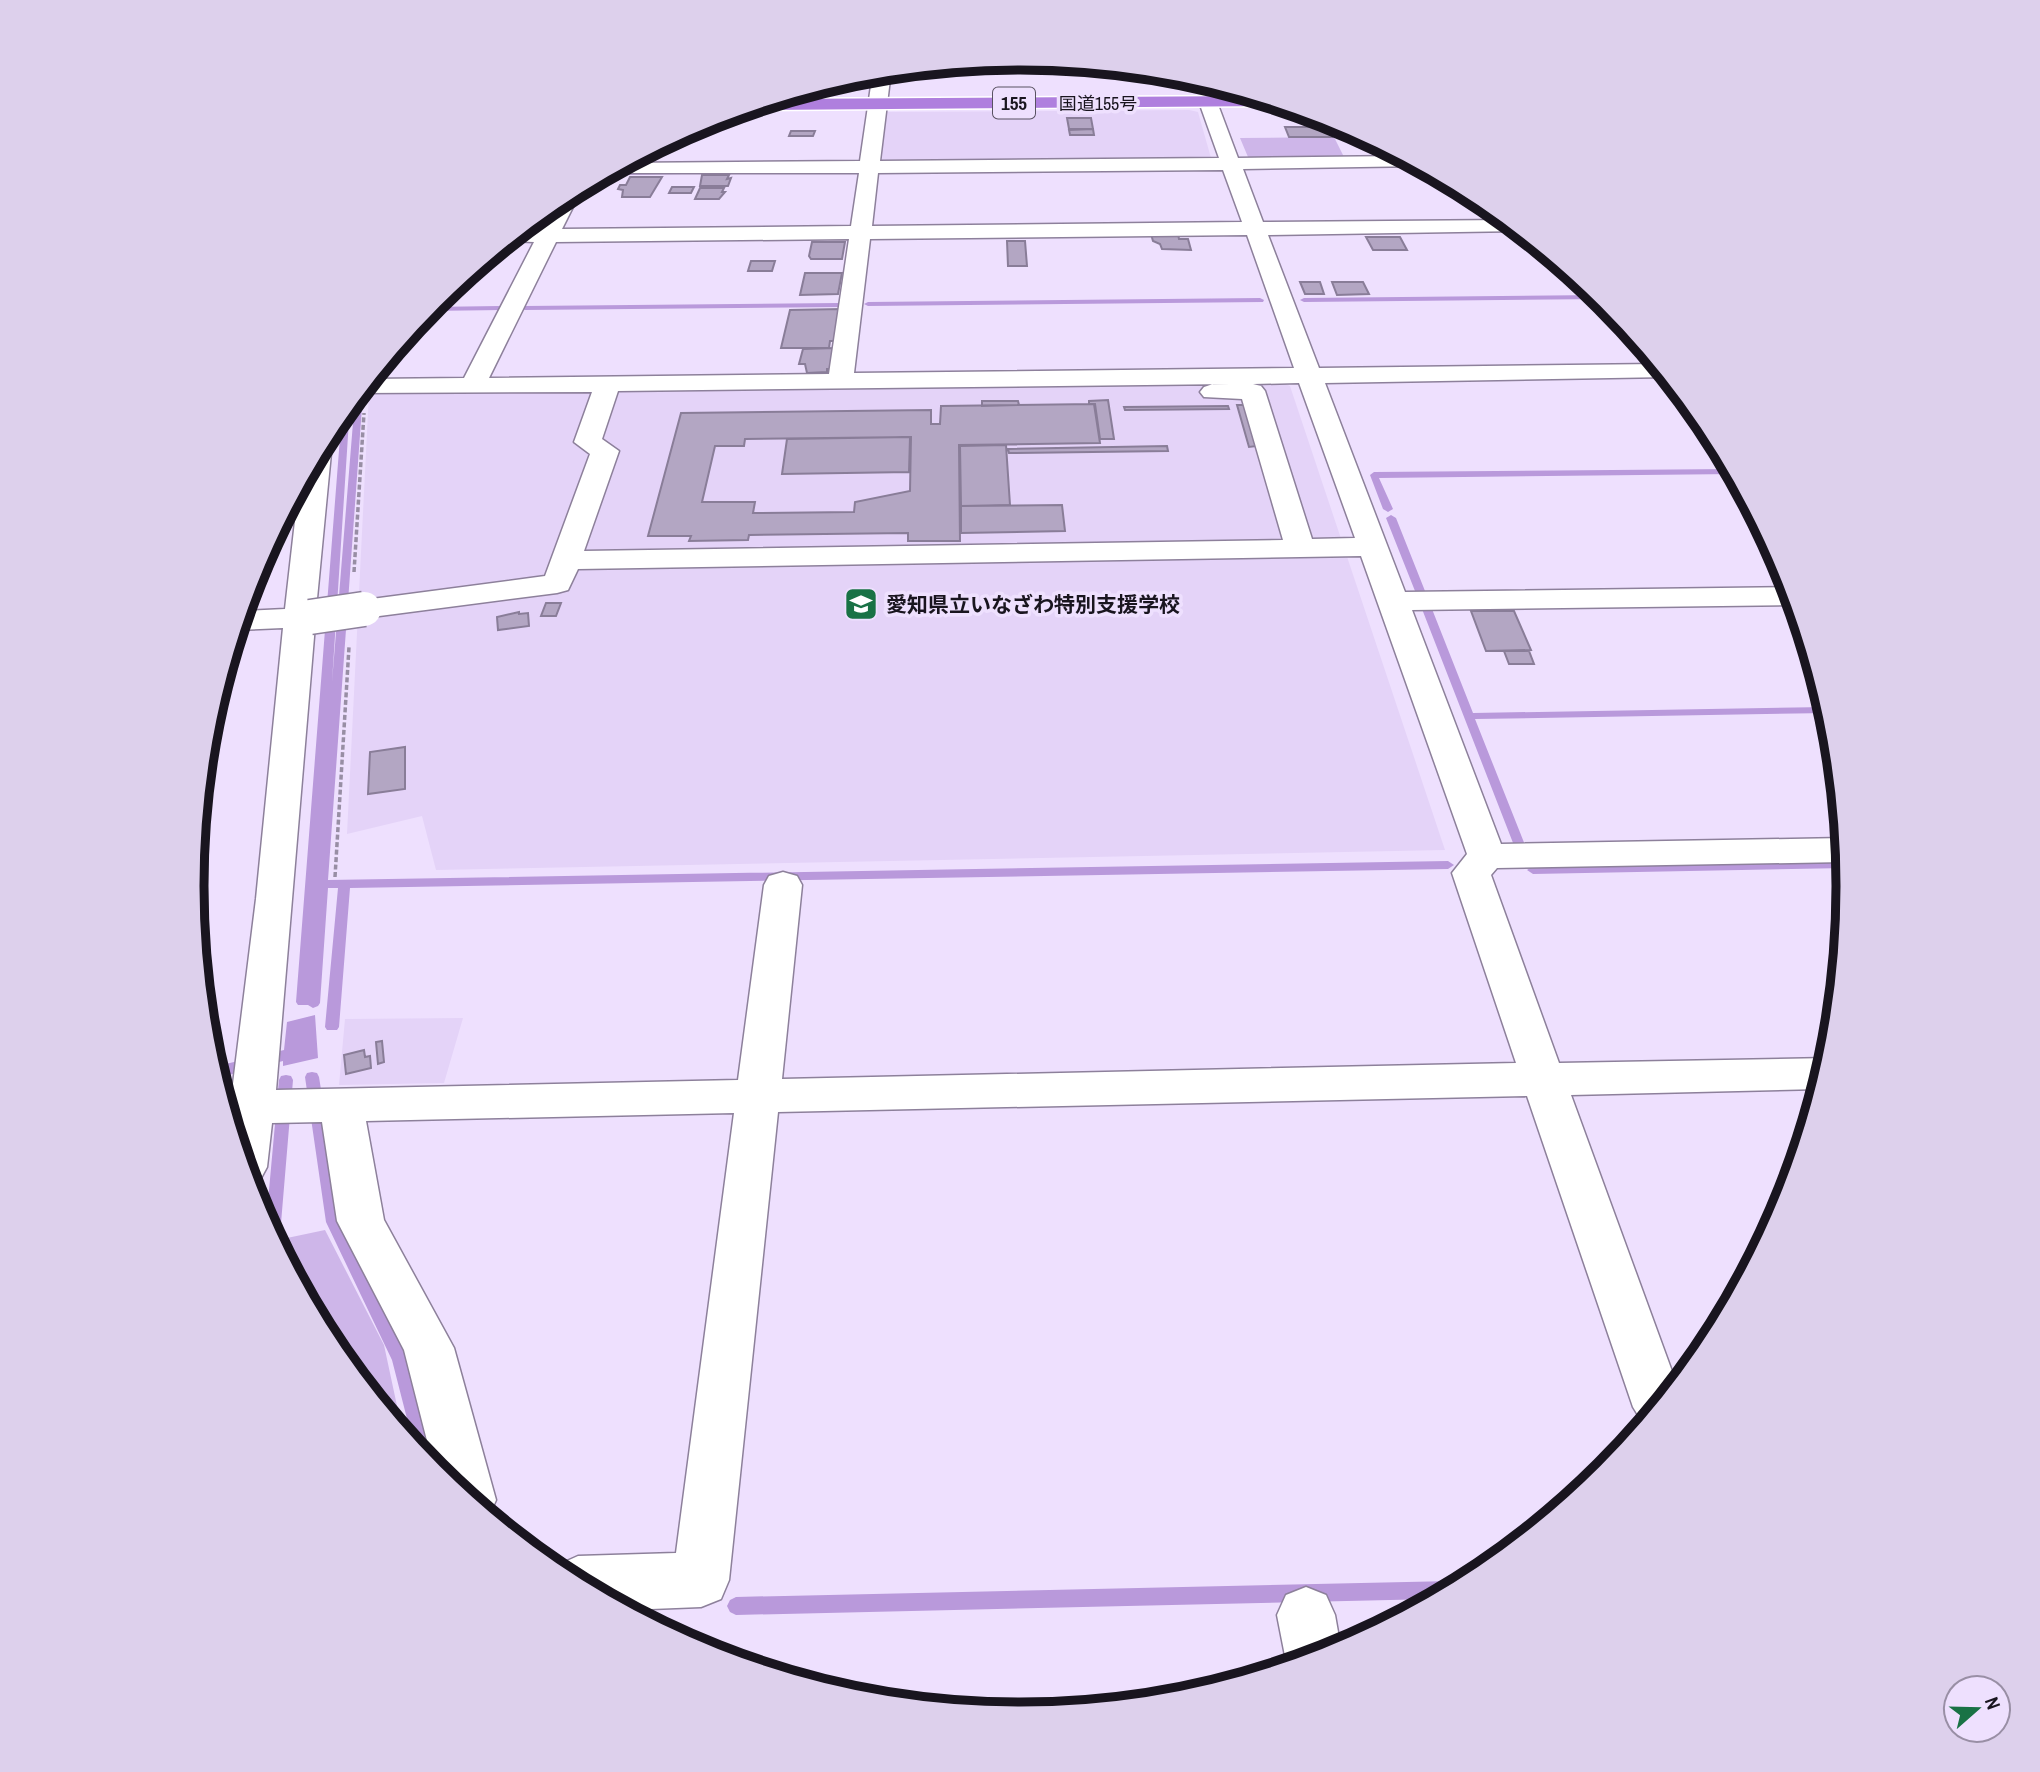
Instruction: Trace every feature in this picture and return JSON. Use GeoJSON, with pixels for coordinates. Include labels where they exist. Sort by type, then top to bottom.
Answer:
{"type":"FeatureCollection","features":[{"type":"Feature","properties":{"kind":"highway","name":"国道155号"},"geometry":{"type":"LineString","coordinates":[[786,105],[1236,99]]}},
{"type":"Feature","properties":{"kind":"street"},"geometry":{"type":"LineString","coordinates":[[841,380],[881,83]]}},
{"type":"Feature","properties":{"kind":"street"},"geometry":{"type":"LineString","coordinates":[[1202,98],[1231,163],[1487,856]]}},
{"type":"Feature","properties":{"kind":"street"},"geometry":{"type":"LineString","coordinates":[[631,169],[1396,162]]}},
{"type":"Feature","properties":{"kind":"street"},"geometry":{"type":"LineString","coordinates":[[473,385],[560,213]]}},
{"type":"Feature","properties":{"kind":"street"},"geometry":{"type":"LineString","coordinates":[[527,236],[1499,226]]}},
{"type":"Feature","properties":{"kind":"street"},"geometry":{"type":"LineString","coordinates":[[375,387],[1653,371]]}},
{"type":"Feature","properties":{"kind":"street"},"geometry":{"type":"LineString","coordinates":[[248,620],[304,617],[557,584],[604,451],[587,442],[608,383]]}},
{"type":"Feature","properties":{"kind":"street"},"geometry":{"type":"LineString","coordinates":[[679,400],[1252,391],[1300,548]]}},
{"type":"Feature","properties":{"kind":"street"},"geometry":{"type":"LineString","coordinates":[[247,1148],[258,1084],[315,474]]}},
{"type":"Feature","properties":{"kind":"street"},"geometry":{"type":"LineString","coordinates":[[566,560],[1373,547]]}},
{"type":"Feature","properties":{"kind":"street"},"geometry":{"type":"LineString","coordinates":[[1393,601],[1782,596]]}},
{"type":"Feature","properties":{"kind":"street"},"geometry":{"type":"LineString","coordinates":[[1656,1397],[1471,873],[1487,856],[1835,850]]}},
{"type":"Feature","properties":{"kind":"street"},"geometry":{"type":"LineString","coordinates":[[597,1583],[701,1580],[783,886]]}},
{"type":"Feature","properties":{"kind":"street"},"geometry":{"type":"LineString","coordinates":[[258,1084],[337,1104],[1813,1073]]}},
{"type":"Feature","properties":{"kind":"street"},"geometry":{"type":"LineString","coordinates":[[337,1104],[361,1222],[429,1348],[465,1484]]}},
{"type":"Feature","properties":{"kind":"shaded area"},"geometry":{"type":"Polygon","coordinates":[[[885,112],[1198,112],[1211,158],[1204,161],[890,164],[882,160],[885,112]]]}},
{"type":"Feature","properties":{"kind":"shaded area"},"geometry":{"type":"Polygon","coordinates":[[[1334,137],[1345,159],[1260,160],[1248,157],[1240,138],[1334,137]]]}},
{"type":"Feature","properties":{"kind":"shaded area","name":"愛知県立いなざわ特別支援学校"},"geometry":{"type":"Polygon","coordinates":[[[1277,380],[1290,386],[1445,850],[436,870],[422,816],[347,834],[371,392],[1277,380]]]}},
{"type":"Feature","properties":{"kind":"shaded area"},"geometry":{"type":"Polygon","coordinates":[[[315,1015],[318,1058],[283,1066],[283,1061],[227,1075],[224,1064],[284,1050],[287,1022],[315,1015]]]}},
{"type":"Feature","properties":{"kind":"shaded area"},"geometry":{"type":"Polygon","coordinates":[[[463,1018],[444,1083],[339,1085],[345,1019],[463,1018]]]}},
{"type":"Feature","properties":{"kind":"shaded area"},"geometry":{"type":"Polygon","coordinates":[[[325,1230],[384,1345],[399,1415],[373,1383],[313,1294],[288,1247],[287,1238],[325,1230]]]}},
{"type":"Feature","properties":{"kind":"building"},"geometry":{"type":"Polygon","coordinates":[[[1067,118],[1091,118],[1093,129],[1069,129],[1067,118]]]}},
{"type":"Feature","properties":{"kind":"building"},"geometry":{"type":"Polygon","coordinates":[[[1285,127],[1319,127],[1329,131],[1332,137],[1289,137],[1285,127]]]}},
{"type":"Feature","properties":{"kind":"building"},"geometry":{"type":"Polygon","coordinates":[[[1093,129],[1094,135],[1070,135],[1069,130],[1093,129]]]}},
{"type":"Feature","properties":{"kind":"building"},"geometry":{"type":"Polygon","coordinates":[[[791,131],[815,131],[813,136],[789,136],[791,131]]]}},
{"type":"Feature","properties":{"kind":"building"},"geometry":{"type":"Polygon","coordinates":[[[702,175],[729,175],[727,179],[731,178],[728,186],[700,186],[702,175]]]}},
{"type":"Feature","properties":{"kind":"building"},"geometry":{"type":"Polygon","coordinates":[[[630,177],[662,177],[650,197],[622,197],[623,190],[618,189],[620,185],[626,185],[630,177]]]}},
{"type":"Feature","properties":{"kind":"building"},"geometry":{"type":"Polygon","coordinates":[[[672,187],[694,187],[691,193],[669,193],[672,187]]]}},
{"type":"Feature","properties":{"kind":"building"},"geometry":{"type":"Polygon","coordinates":[[[700,188],[724,188],[722,192],[725,192],[719,199],[695,199],[700,188]]]}},
{"type":"Feature","properties":{"kind":"building"},"geometry":{"type":"Polygon","coordinates":[[[1151,234],[1178,234],[1179,239],[1188,239],[1191,250],[1162,249],[1160,244],[1153,241],[1151,234]]]}},
{"type":"Feature","properties":{"kind":"building"},"geometry":{"type":"Polygon","coordinates":[[[1366,237],[1400,237],[1407,250],[1373,250],[1366,237]]]}},
{"type":"Feature","properties":{"kind":"building"},"geometry":{"type":"Polygon","coordinates":[[[1007,241],[1025,241],[1027,266],[1008,266],[1007,241]]]}},
{"type":"Feature","properties":{"kind":"building"},"geometry":{"type":"Polygon","coordinates":[[[812,242],[845,242],[842,259],[811,259],[809,256],[812,242]]]}},
{"type":"Feature","properties":{"kind":"building"},"geometry":{"type":"Polygon","coordinates":[[[751,261],[775,261],[772,271],[748,271],[751,261]]]}},
{"type":"Feature","properties":{"kind":"building"},"geometry":{"type":"Polygon","coordinates":[[[805,273],[842,273],[838,294],[800,295],[805,273]]]}},
{"type":"Feature","properties":{"kind":"building"},"geometry":{"type":"Polygon","coordinates":[[[1300,282],[1320,282],[1324,294],[1305,294],[1300,282]]]}},
{"type":"Feature","properties":{"kind":"building"},"geometry":{"type":"Polygon","coordinates":[[[1332,282],[1363,282],[1369,294],[1337,295],[1332,282]]]}},
{"type":"Feature","properties":{"kind":"building"},"geometry":{"type":"Polygon","coordinates":[[[842,309],[836,341],[830,341],[829,348],[781,348],[790,310],[842,309]]]}},
{"type":"Feature","properties":{"kind":"building"},"geometry":{"type":"Polygon","coordinates":[[[835,348],[832,369],[827,369],[827,372],[807,373],[805,364],[799,364],[803,349],[835,348]]]}},
{"type":"Feature","properties":{"kind":"building"},"geometry":{"type":"Polygon","coordinates":[[[1108,400],[1114,439],[1100,439],[1095,404],[1089,404],[1089,401],[1108,400]]]}},
{"type":"Feature","properties":{"kind":"building"},"geometry":{"type":"Polygon","coordinates":[[[982,401],[1018,401],[1019,405],[982,406],[982,401]]]}},
{"type":"Feature","properties":{"kind":"building"},"geometry":{"type":"Polygon","coordinates":[[[1094,404],[1100,443],[959,445],[960,541],[908,541],[908,533],[749,535],[748,540],[689,541],[691,536],[648,536],[681,413],[931,410],[931,424],[940,424],[941,406],[1094,404]],[[911,437],[745,439],[744,446],[715,446],[702,502],[755,502],[753,513],[854,512],[855,502],[910,491],[911,437]]]}},
{"type":"Feature","properties":{"kind":"building"},"geometry":{"type":"Polygon","coordinates":[[[1237,405],[1244,405],[1257,446],[1249,447],[1237,405]]]}},
{"type":"Feature","properties":{"kind":"building"},"geometry":{"type":"Polygon","coordinates":[[[1228,406],[1229,409],[1125,410],[1124,407],[1228,406]]]}},
{"type":"Feature","properties":{"kind":"building"},"geometry":{"type":"Polygon","coordinates":[[[910,437],[909,472],[782,474],[787,439],[910,437]]]}},
{"type":"Feature","properties":{"kind":"building"},"geometry":{"type":"Polygon","coordinates":[[[1006,445],[1010,505],[961,506],[960,446],[1006,445]]]}},
{"type":"Feature","properties":{"kind":"building"},"geometry":{"type":"Polygon","coordinates":[[[1167,446],[1168,451],[1009,453],[1008,449],[1167,446]]]}},
{"type":"Feature","properties":{"kind":"building"},"geometry":{"type":"Polygon","coordinates":[[[1062,505],[1065,531],[961,533],[961,506],[1062,505]]]}},
{"type":"Feature","properties":{"kind":"building"},"geometry":{"type":"Polygon","coordinates":[[[546,603],[561,603],[556,616],[541,616],[546,603]]]}},
{"type":"Feature","properties":{"kind":"building"},"geometry":{"type":"Polygon","coordinates":[[[1471,611],[1514,611],[1531,650],[1486,651],[1471,611]]]}},
{"type":"Feature","properties":{"kind":"building"},"geometry":{"type":"Polygon","coordinates":[[[519,612],[528,613],[529,626],[498,630],[497,617],[519,612]]]}},
{"type":"Feature","properties":{"kind":"building"},"geometry":{"type":"Polygon","coordinates":[[[1504,651],[1529,651],[1534,664],[1509,664],[1504,651]]]}},
{"type":"Feature","properties":{"kind":"building"},"geometry":{"type":"Polygon","coordinates":[[[405,747],[405,789],[368,794],[370,752],[405,747]]]}},
{"type":"Feature","properties":{"kind":"building"},"geometry":{"type":"Polygon","coordinates":[[[382,1041],[384,1062],[378,1064],[376,1042],[382,1041]]]}},
{"type":"Feature","properties":{"kind":"building"},"geometry":{"type":"Polygon","coordinates":[[[364,1050],[365,1057],[370,1056],[371,1068],[346,1074],[344,1055],[364,1050]]]}},
{"type":"Feature","properties":{"kind":"waterway"},"geometry":{"type":"LineString","coordinates":[[622,174],[681,173]]}},
{"type":"Feature","properties":{"kind":"waterway"},"geometry":{"type":"LineString","coordinates":[[1304,300],[1585,297]]}},
{"type":"Feature","properties":{"kind":"waterway"},"geometry":{"type":"LineString","coordinates":[[868,304],[1260,300]]}},
{"type":"Feature","properties":{"kind":"waterway"},"geometry":{"type":"LineString","coordinates":[[525,308],[840,305]]}},
{"type":"Feature","properties":{"kind":"waterway"},"geometry":{"type":"LineString","coordinates":[[443,309],[500,308]]}},
{"type":"Feature","properties":{"kind":"waterway"},"geometry":{"type":"LineString","coordinates":[[313,1003],[358,411]]}},
{"type":"Feature","properties":{"kind":"waterway"},"geometry":{"type":"LineString","coordinates":[[303,1002],[345,428]]}},
{"type":"Feature","properties":{"kind":"waterway"},"geometry":{"type":"LineString","coordinates":[[1388,509],[1374,475],[1723,472]]}},
{"type":"Feature","properties":{"kind":"waterway"},"geometry":{"type":"LineString","coordinates":[[1391,518],[1420,591]]}},
{"type":"Feature","properties":{"kind":"waterway"},"geometry":{"type":"LineString","coordinates":[[1427,609],[1469,716]]}},
{"type":"Feature","properties":{"kind":"waterway"},"geometry":{"type":"LineString","coordinates":[[1469,716],[1816,710]]}},
{"type":"Feature","properties":{"kind":"waterway"},"geometry":{"type":"LineString","coordinates":[[1469,716],[1519,845]]}},
{"type":"Feature","properties":{"kind":"waterway"},"geometry":{"type":"LineString","coordinates":[[1533,870],[1835,864]]}},
{"type":"Feature","properties":{"kind":"waterway"},"geometry":{"type":"LineString","coordinates":[[324,884],[1448,865]]}},
{"type":"Feature","properties":{"kind":"waterway"},"geometry":{"type":"LineString","coordinates":[[332,1027],[344,884]]}},
{"type":"Feature","properties":{"kind":"waterway"},"geometry":{"type":"LineString","coordinates":[[312,1077],[334,1222],[400,1360],[420,1439]]}},
{"type":"Feature","properties":{"kind":"waterway"},"geometry":{"type":"LineString","coordinates":[[274,1215],[286,1080]]}},
{"type":"Feature","properties":{"kind":"waterway"},"geometry":{"type":"LineString","coordinates":[[736,1606],[1432,1590]]}},
{"type":"Feature","properties":{"kind":"place","name":"愛知県立いなざわ特別支援学校"},"geometry":{"type":"Point","coordinates":[861,604]}}]}
